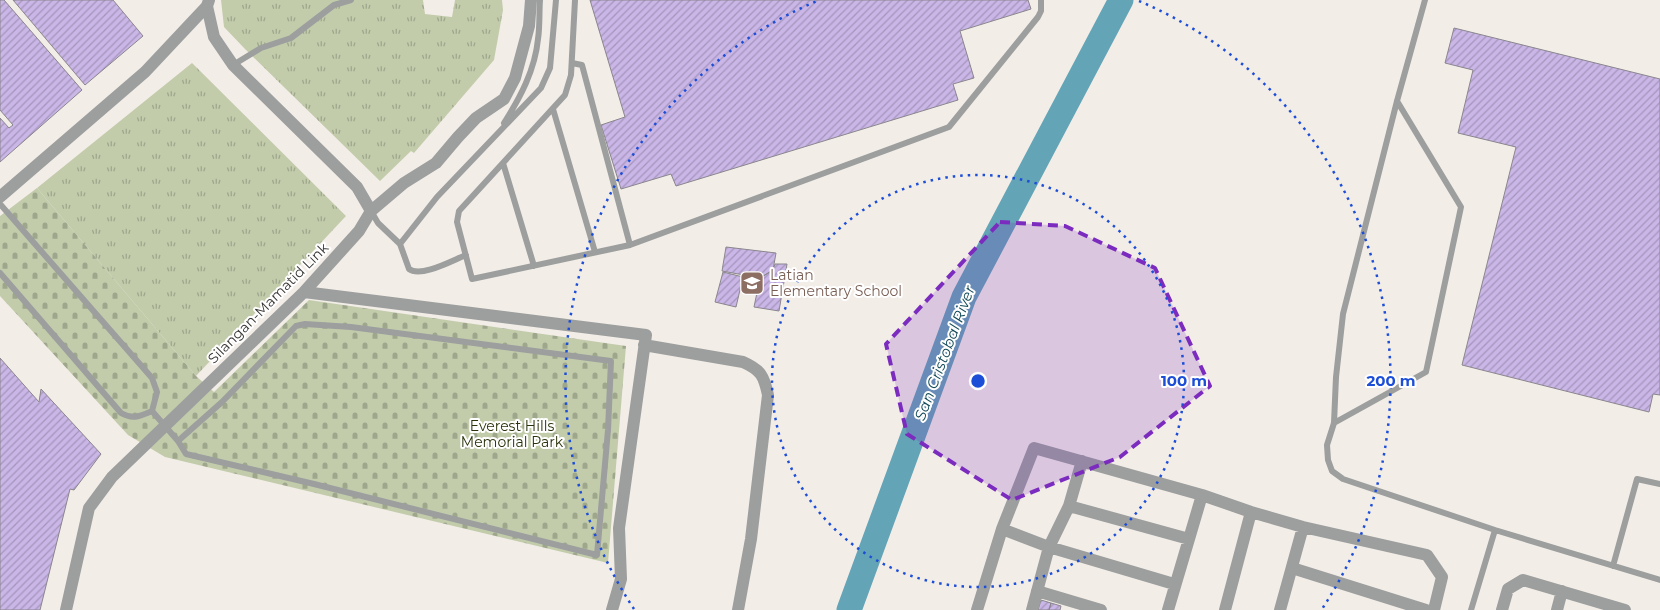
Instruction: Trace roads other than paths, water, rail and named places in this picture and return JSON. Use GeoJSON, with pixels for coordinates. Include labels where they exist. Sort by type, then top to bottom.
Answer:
{"type":"FeatureCollection","features":[{"type":"Feature","properties":{"kind":"street","name":"Silangan-Mamatid Link"},"geometry":{"type":"LineString","coordinates":[[66,610],[90,508],[112,477],[304,292],[359,231],[371,211],[404,183],[436,163],[476,118],[504,99],[518,70],[529,26],[531,0]]}},
{"type":"Feature","properties":{"kind":"street"},"geometry":{"type":"LineString","coordinates":[[208,3],[214,37],[233,65],[357,187],[371,211]]}},
{"type":"Feature","properties":{"kind":"street"},"geometry":{"type":"LineString","coordinates":[[0,197],[145,72],[208,3]]}},
{"type":"Feature","properties":{"kind":"street"},"geometry":{"type":"LineString","coordinates":[[304,292],[646,335],[619,528],[621,579],[612,610]]}},
{"type":"Feature","properties":{"kind":"street"},"geometry":{"type":"LineString","coordinates":[[644,345],[743,362],[756,368],[764,379],[768,395],[751,539],[738,610]]}},
{"type":"Feature","properties":{"kind":"street"},"geometry":{"type":"LineString","coordinates":[[977,610],[1002,529],[1034,448],[1303,527],[1427,555],[1442,577],[1434,610]]}},
{"type":"Feature","properties":{"kind":"street"},"geometry":{"type":"LineString","coordinates":[[1032,610],[1049,547],[1069,506],[1082,461]]}},
{"type":"Feature","properties":{"kind":"street"},"geometry":{"type":"LineString","coordinates":[[1168,610],[1174,584],[1202,496]]}},
{"type":"Feature","properties":{"kind":"street"},"geometry":{"type":"LineString","coordinates":[[1069,506],[1189,540]]}},
{"type":"Feature","properties":{"kind":"street"},"geometry":{"type":"LineString","coordinates":[[1225,610],[1251,512]]}},
{"type":"Feature","properties":{"kind":"street"},"geometry":{"type":"LineString","coordinates":[[1280,610],[1303,527]]}},
{"type":"Feature","properties":{"kind":"street"},"geometry":{"type":"LineString","coordinates":[[1002,529],[1049,547],[1174,584]]}},
{"type":"Feature","properties":{"kind":"street"},"geometry":{"type":"LineString","coordinates":[[1292,568],[1426,610]]}},
{"type":"Feature","properties":{"kind":"street"},"geometry":{"type":"LineString","coordinates":[[1502,610],[1508,589],[1523,580],[1562,591],[1606,607],[1625,610]]}},
{"type":"Feature","properties":{"kind":"street"},"geometry":{"type":"LineString","coordinates":[[1557,610],[1562,591]]}},
{"type":"Feature","properties":{"kind":"street"},"geometry":{"type":"LineString","coordinates":[[1038,592],[1101,610]]}},
{"type":"Feature","properties":{"kind":"lane"},"geometry":{"type":"LineString","coordinates":[[233,65],[261,48],[291,38],[335,2],[351,0]]}},
{"type":"Feature","properties":{"kind":"lane"},"geometry":{"type":"LineString","coordinates":[[495,137],[516,104],[528,79],[538,40],[540,0]]}},
{"type":"Feature","properties":{"kind":"lane"},"geometry":{"type":"LineString","coordinates":[[400,244],[437,197],[535,95],[546,80],[553,54],[556,0]]}},
{"type":"Feature","properties":{"kind":"lane"},"geometry":{"type":"LineString","coordinates":[[575,0],[572,63],[569,85],[565,95],[459,211],[457,222],[472,279],[630,245],[949,127],[1038,17],[1041,11],[1041,0]]}},
{"type":"Feature","properties":{"kind":"lane"},"geometry":{"type":"LineString","coordinates":[[1425,0],[1397,101],[1343,314],[1336,377],[1334,423],[1327,445],[1328,460],[1332,471],[1344,479],[1495,530],[1660,579]]}},
{"type":"Feature","properties":{"kind":"lane"},"geometry":{"type":"LineString","coordinates":[[572,63],[582,65],[630,245]]}},
{"type":"Feature","properties":{"kind":"lane"},"geometry":{"type":"LineString","coordinates":[[1334,423],[1426,372],[1461,207],[1397,101]]}},
{"type":"Feature","properties":{"kind":"lane"},"geometry":{"type":"LineString","coordinates":[[553,109],[595,252]]}},
{"type":"Feature","properties":{"kind":"lane"},"geometry":{"type":"LineString","coordinates":[[503,163],[534,266]]}},
{"type":"Feature","properties":{"kind":"lane"},"geometry":{"type":"LineString","coordinates":[[0,204],[152,378],[157,392],[152,411]]}},
{"type":"Feature","properties":{"kind":"lane"},"geometry":{"type":"LineString","coordinates":[[371,211],[378,223],[400,244],[409,269],[417,272],[435,268],[466,255]]}},
{"type":"Feature","properties":{"kind":"lane"},"geometry":{"type":"LineString","coordinates":[[0,273],[121,413],[135,418],[152,411]]}},
{"type":"Feature","properties":{"kind":"lane"},"geometry":{"type":"LineString","coordinates":[[152,411],[186,454],[323,486],[597,555],[608,430],[611,361],[351,326],[305,324],[296,326],[222,402],[178,442]]}},
{"type":"Feature","properties":{"kind":"lane"},"geometry":{"type":"LineString","coordinates":[[1613,566],[1637,479],[1660,484]]}},
{"type":"Feature","properties":{"kind":"lane"},"geometry":{"type":"LineString","coordinates":[[1471,610],[1495,530]]}},
{"type":"Feature","properties":{"kind":"waterway","name":"San Cristobal River"},"geometry":{"type":"LineString","coordinates":[[849,610],[964,297],[1121,0]]}},
{"type":"Feature","properties":{"kind":"place","name":"Latian Elementary School"},"geometry":{"type":"Point","coordinates":[752,283]}},
{"type":"Feature","properties":{"kind":"park label","name":"Everest Hills Memorial Park"},"geometry":{"type":"Point","coordinates":[512,434]}}]}
